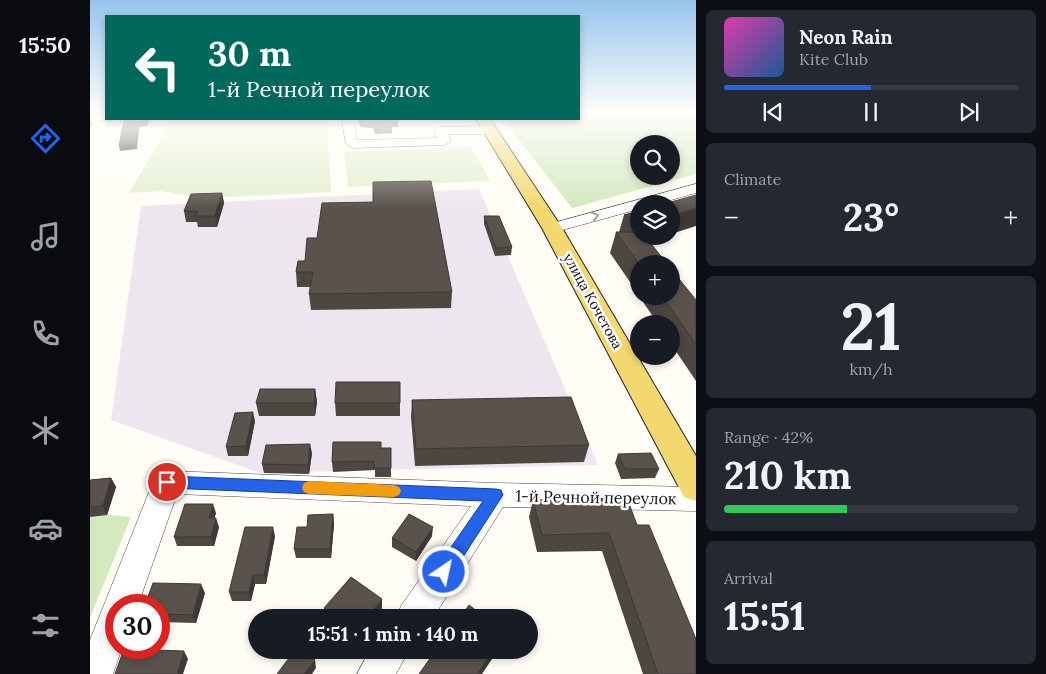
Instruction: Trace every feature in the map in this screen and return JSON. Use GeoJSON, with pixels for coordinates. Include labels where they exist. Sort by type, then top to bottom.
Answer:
{"type":"FeatureCollection","features":[{"type":"Feature","properties":{"kind":"main road","name":"улица Кочетова"},"geometry":{"type":"LineString","coordinates":[[500,144],[552,228],[696,487]]}},
{"type":"Feature","properties":{"kind":"street"},"geometry":{"type":"LineString","coordinates":[[671,195],[696,188]]}},
{"type":"Feature","properties":{"kind":"street"},"geometry":{"type":"LineString","coordinates":[[552,228],[630,206]]}},
{"type":"Feature","properties":{"kind":"street","name":"1-й Речной переулок"},"geometry":{"type":"LineString","coordinates":[[125,594],[167,482],[496,495],[696,499]]}},
{"type":"Feature","properties":{"kind":"street"},"geometry":{"type":"LineString","coordinates":[[419,609],[496,495]]}},
{"type":"Feature","properties":{"kind":"street"},"geometry":{"type":"LineString","coordinates":[[95,674],[105,647]]}},
{"type":"Feature","properties":{"kind":"street"},"geometry":{"type":"LineString","coordinates":[[375,674],[385,659]]}},
{"type":"Feature","properties":{"kind":"shaded area"},"geometry":{"type":"Polygon","coordinates":[[[479,189],[598,465],[260,473],[111,420],[141,206],[479,189]]]}},
{"type":"Feature","properties":{"kind":"green space"},"geometry":{"type":"Polygon","coordinates":[[[158,144],[328,144],[331,192],[203,198],[161,191],[129,193],[158,144]]]}},
{"type":"Feature","properties":{"kind":"green space"},"geometry":{"type":"Polygon","coordinates":[[[523,144],[630,144],[630,185],[656,185],[572,208],[523,144]]]}},
{"type":"Feature","properties":{"kind":"green space"},"geometry":{"type":"Polygon","coordinates":[[[680,144],[696,144],[696,174],[680,178],[680,144]]]}},
{"type":"Feature","properties":{"kind":"green space"},"geometry":{"type":"Polygon","coordinates":[[[471,147],[490,181],[348,187],[344,152],[471,147]]]}},
{"type":"Feature","properties":{"kind":"green space"},"geometry":{"type":"Polygon","coordinates":[[[90,513],[131,517],[90,618],[90,513]]]}},
{"type":"Feature","properties":{"kind":"building"},"geometry":{"type":"Polygon","coordinates":[[[431,181],[452,292],[309,294],[313,272],[296,272],[298,261],[305,261],[307,238],[317,238],[322,203],[373,202],[373,182],[431,181]]]}},
{"type":"Feature","properties":{"kind":"building"},"geometry":{"type":"Polygon","coordinates":[[[222,193],[215,216],[195,216],[198,211],[184,211],[191,194],[222,193]]]}},
{"type":"Feature","properties":{"kind":"building"},"geometry":{"type":"Polygon","coordinates":[[[696,195],[696,208],[680,213],[680,200],[696,195]]]}},
{"type":"Feature","properties":{"kind":"building"},"geometry":{"type":"Polygon","coordinates":[[[484,216],[499,216],[512,247],[496,248],[484,216]]]}},
{"type":"Feature","properties":{"kind":"building"},"geometry":{"type":"Polygon","coordinates":[[[616,232],[630,232],[630,245],[652,245],[660,255],[633,255],[616,232]]]}},
{"type":"Feature","properties":{"kind":"building"},"geometry":{"type":"Polygon","coordinates":[[[680,280],[696,300],[696,344],[680,321],[680,315],[675,315],[668,305],[680,305],[680,280]]]}},
{"type":"Feature","properties":{"kind":"building"},"geometry":{"type":"Polygon","coordinates":[[[336,382],[400,382],[400,403],[335,403],[336,382]]]}},
{"type":"Feature","properties":{"kind":"building"},"geometry":{"type":"Polygon","coordinates":[[[260,389],[315,389],[314,403],[256,403],[260,389]]]}},
{"type":"Feature","properties":{"kind":"building"},"geometry":{"type":"Polygon","coordinates":[[[571,397],[589,445],[416,449],[412,400],[571,397]]]}},
{"type":"Feature","properties":{"kind":"building"},"geometry":{"type":"Polygon","coordinates":[[[253,412],[246,446],[226,447],[235,413],[253,412]]]}},
{"type":"Feature","properties":{"kind":"building"},"geometry":{"type":"Polygon","coordinates":[[[333,442],[381,442],[381,448],[391,448],[391,468],[374,468],[374,461],[332,462],[333,442]]]}},
{"type":"Feature","properties":{"kind":"building"},"geometry":{"type":"Polygon","coordinates":[[[310,444],[308,465],[262,464],[266,445],[310,444]]]}},
{"type":"Feature","properties":{"kind":"building"},"geometry":{"type":"Polygon","coordinates":[[[651,453],[659,469],[625,469],[618,454],[651,453]]]}},
{"type":"Feature","properties":{"kind":"building"},"geometry":{"type":"Polygon","coordinates":[[[111,478],[103,506],[90,507],[90,480],[111,478]]]}},
{"type":"Feature","properties":{"kind":"building"},"geometry":{"type":"Polygon","coordinates":[[[627,498],[637,525],[649,525],[696,639],[696,674],[658,674],[609,533],[542,535],[533,500],[627,498]]]}},
{"type":"Feature","properties":{"kind":"building"},"geometry":{"type":"Polygon","coordinates":[[[185,504],[213,504],[209,518],[216,518],[211,537],[174,537],[185,504]]]}},
{"type":"Feature","properties":{"kind":"building"},"geometry":{"type":"Polygon","coordinates":[[[333,514],[330,549],[294,549],[297,527],[307,527],[308,515],[333,514]]]}},
{"type":"Feature","properties":{"kind":"building"},"geometry":{"type":"Polygon","coordinates":[[[409,514],[433,527],[416,552],[392,538],[409,514]]]}},
{"type":"Feature","properties":{"kind":"building"},"geometry":{"type":"Polygon","coordinates":[[[245,527],[273,527],[264,575],[253,575],[249,592],[229,592],[245,527]]]}},
{"type":"Feature","properties":{"kind":"building"},"geometry":{"type":"Polygon","coordinates":[[[351,577],[382,599],[374,609],[324,608],[351,577]]]}},
{"type":"Feature","properties":{"kind":"building"},"geometry":{"type":"Polygon","coordinates":[[[153,583],[201,584],[193,615],[170,614],[170,594],[149,594],[153,583]]]}},
{"type":"Feature","properties":{"kind":"building"},"geometry":{"type":"Polygon","coordinates":[[[469,605],[474,609],[466,609],[469,605]]]}},
{"type":"Feature","properties":{"kind":"building"},"geometry":{"type":"Polygon","coordinates":[[[170,651],[184,651],[177,674],[115,674],[120,659],[170,659],[170,651]]]}},
{"type":"Feature","properties":{"kind":"building"},"geometry":{"type":"Polygon","coordinates":[[[288,659],[315,660],[304,674],[277,674],[288,659]]]}},
{"type":"Feature","properties":{"kind":"building"},"geometry":{"type":"Polygon","coordinates":[[[430,659],[487,659],[477,674],[419,674],[430,659]]]}},
{"type":"Feature","properties":{"kind":"slow traffic"},"geometry":{"type":"LineString","coordinates":[[309,488],[394,491]]}},
{"type":"Feature","properties":{"kind":"route"},"geometry":{"type":"LineString","coordinates":[[167,482],[496,495],[444,572]]}}]}
